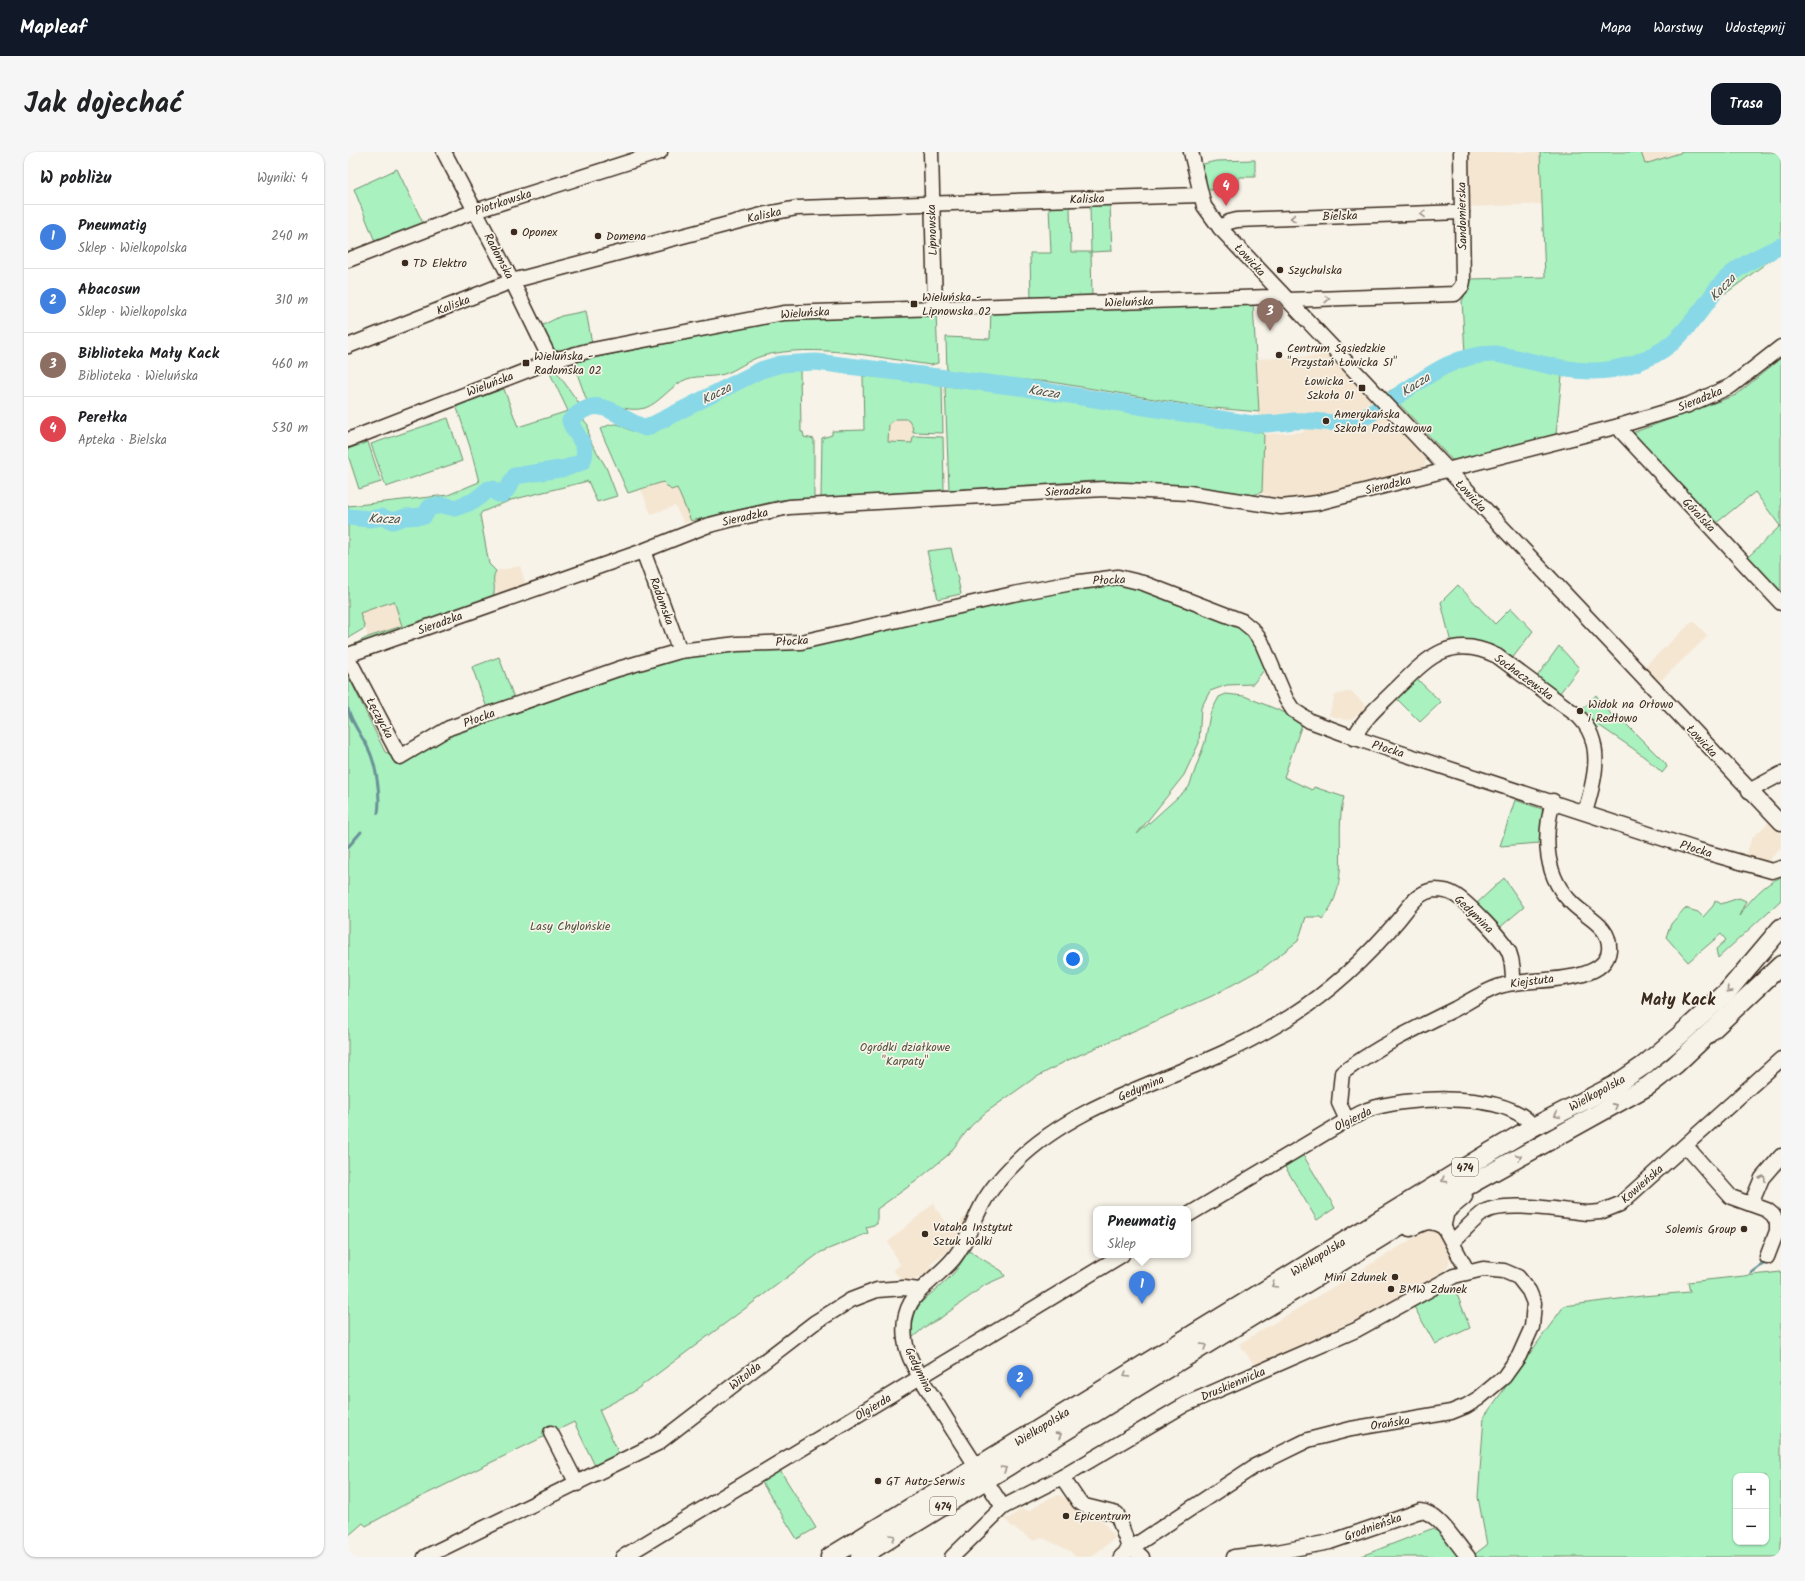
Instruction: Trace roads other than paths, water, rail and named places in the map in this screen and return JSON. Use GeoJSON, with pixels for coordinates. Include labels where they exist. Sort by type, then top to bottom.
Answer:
{"type":"FeatureCollection","features":[{"type":"Feature","properties":{"kind":"main road","name":"Wielkopolska"},"geometry":{"type":"LineString","coordinates":[[860,1557],[981,1474],[1533,1127],[1615,1085],[1643,1066],[1727,992],[1781,928]]}},
{"type":"Feature","properties":{"kind":"main road","name":"Wielkopolska"},"geometry":{"type":"LineString","coordinates":[[830,1557],[981,1474],[1497,1169],[1620,1103],[1648,1086],[1675,1064],[1781,965]]}},
{"type":"Feature","properties":{"kind":"main road"},"geometry":{"type":"LineString","coordinates":[[1364,1248],[1423,1221],[1432,1219],[1442,1224],[1445,1211],[1450,1206],[1497,1169]]}},
{"type":"Feature","properties":{"kind":"street","name":"Radomska"},"geometry":{"type":"LineString","coordinates":[[444,152],[512,282],[551,361]]}},
{"type":"Feature","properties":{"kind":"street","name":"Piotrkowska"},"geometry":{"type":"LineString","coordinates":[[348,260],[475,211],[660,152]]}},
{"type":"Feature","properties":{"kind":"street","name":"Lipnowska"},"geometry":{"type":"LineString","coordinates":[[931,152],[931,204],[935,308]]}},
{"type":"Feature","properties":{"kind":"street","name":"Łowicka"},"geometry":{"type":"LineString","coordinates":[[1191,152],[1200,195],[1209,214],[1220,228],[1781,824]]}},
{"type":"Feature","properties":{"kind":"street","name":"Sandomierska"},"geometry":{"type":"LineString","coordinates":[[1461,152],[1463,280]]}},
{"type":"Feature","properties":{"kind":"street","name":"Kaliska"},"geometry":{"type":"LineString","coordinates":[[348,346],[512,282],[766,214],[797,208],[1200,195]]}},
{"type":"Feature","properties":{"kind":"street","name":"Bielska"},"geometry":{"type":"LineString","coordinates":[[1220,228],[1237,220],[1462,212]]}},
{"type":"Feature","properties":{"kind":"street","name":"Wieluńska"},"geometry":{"type":"LineString","coordinates":[[348,440],[551,361],[586,352],[784,313],[1270,297],[1450,295],[1458,291],[1463,280]]}},
{"type":"Feature","properties":{"kind":"street","name":"Sieradzka"},"geometry":{"type":"LineString","coordinates":[[348,656],[644,551],[721,522],[789,507],[1104,489],[1189,493],[1281,507],[1295,507],[1619,426],[1712,396],[1744,377],[1781,347]]}},
{"type":"Feature","properties":{"kind":"street","name":"Góralska"},"geometry":{"type":"LineString","coordinates":[[1619,426],[1622,432],[1781,603]]}},
{"type":"Feature","properties":{"kind":"street","name":"Radomska"},"geometry":{"type":"LineString","coordinates":[[644,551],[680,651]]}},
{"type":"Feature","properties":{"kind":"street","name":"Płocka"},"geometry":{"type":"LineString","coordinates":[[400,756],[449,728],[618,669],[680,651],[738,644],[800,642],[1013,594],[1072,583],[1118,577],[1143,583],[1242,621],[1253,630],[1262,643],[1286,699],[1293,710],[1310,721],[1354,738],[1553,801],[1698,850],[1772,871],[1781,868]]}},
{"type":"Feature","properties":{"kind":"street","name":"Sochaczewska"},"geometry":{"type":"LineString","coordinates":[[1354,738],[1365,720],[1428,658],[1452,648],[1474,647],[1496,656],[1578,716],[1589,729],[1594,745],[1596,767],[1585,812]]}},
{"type":"Feature","properties":{"kind":"street","name":"Łęczycka"},"geometry":{"type":"LineString","coordinates":[[348,656],[400,756]]}},
{"type":"Feature","properties":{"kind":"street"},"geometry":{"type":"LineString","coordinates":[[1749,791],[1781,774]]}},
{"type":"Feature","properties":{"kind":"street","name":"Kiejstuta"},"geometry":{"type":"LineString","coordinates":[[1347,1120],[1340,1103],[1342,1073],[1383,1045],[1492,990],[1513,983],[1591,973],[1605,962],[1608,953],[1608,939],[1604,929],[1573,905],[1560,888],[1551,871],[1546,838],[1553,801]]}},
{"type":"Feature","properties":{"kind":"street","name":"Gedymina"},"geometry":{"type":"LineString","coordinates":[[981,1474],[921,1377],[908,1351],[905,1338],[908,1308],[919,1290],[937,1276],[955,1257],[967,1238],[984,1199],[1020,1158],[1058,1129],[1079,1117],[1118,1097],[1225,1052],[1267,1031],[1295,1013],[1324,992],[1379,942],[1420,894],[1431,891],[1446,891],[1458,897],[1468,906],[1504,942],[1513,966],[1513,983]]}},
{"type":"Feature","properties":{"kind":"street","name":"Kowieńska"},"geometry":{"type":"LineString","coordinates":[[1453,1241],[1477,1218],[1494,1208],[1509,1206],[1588,1213],[1610,1209],[1620,1204],[1781,1059]]}},
{"type":"Feature","properties":{"kind":"street","name":"Olgierda"},"geometry":{"type":"LineString","coordinates":[[1191,1213],[1347,1120],[1366,1110],[1388,1104],[1413,1100],[1440,1099],[1483,1103],[1505,1109],[1524,1118],[1533,1127]]}},
{"type":"Feature","properties":{"kind":"street"},"geometry":{"type":"LineString","coordinates":[[1686,1146],[1731,1197],[1767,1210],[1777,1222],[1777,1231],[1767,1257]]}},
{"type":"Feature","properties":{"kind":"street"},"geometry":{"type":"LineString","coordinates":[[1751,1204],[1762,1178],[1781,1156]]}},
{"type":"Feature","properties":{"kind":"street"},"geometry":{"type":"LineString","coordinates":[[1442,1224],[1453,1241],[1468,1272]]}},
{"type":"Feature","properties":{"kind":"street","name":"Olgierda"},"geometry":{"type":"LineString","coordinates":[[623,1557],[1117,1258]]}},
{"type":"Feature","properties":{"kind":"street","name":"Orańska"},"geometry":{"type":"LineString","coordinates":[[1131,1554],[1255,1466],[1308,1440],[1351,1430],[1451,1412],[1466,1406],[1492,1389],[1504,1377],[1526,1342],[1532,1327],[1534,1303],[1527,1287],[1518,1277],[1494,1269],[1468,1272]]}},
{"type":"Feature","properties":{"kind":"street","name":"Druskiennicka"},"geometry":{"type":"LineString","coordinates":[[952,1557],[1003,1507],[1062,1477],[1186,1404],[1356,1330],[1443,1281],[1468,1272]]}},
{"type":"Feature","properties":{"kind":"street","name":"Witolda"},"geometry":{"type":"LineString","coordinates":[[425,1557],[577,1484],[658,1443],[814,1323],[851,1300],[877,1290],[904,1288],[919,1290]]}},
{"type":"Feature","properties":{"kind":"street"},"geometry":{"type":"LineString","coordinates":[[551,1433],[577,1484]]}},
{"type":"Feature","properties":{"kind":"street"},"geometry":{"type":"LineString","coordinates":[[981,1474],[1003,1507]]}},
{"type":"Feature","properties":{"kind":"street"},"geometry":{"type":"LineString","coordinates":[[1062,1477],[1080,1502],[1085,1506],[1117,1514],[1131,1554]]}},
{"type":"Feature","properties":{"kind":"street","name":"Grodnieńska"},"geometry":{"type":"LineString","coordinates":[[1234,1557],[1277,1552],[1330,1542],[1420,1511],[1431,1513],[1468,1557]]}},
{"type":"Feature","properties":{"kind":"waterway","name":"Kacza"},"geometry":{"type":"LineString","coordinates":[[348,517],[370,519],[382,517],[393,521],[405,517],[424,516],[430,507],[443,505],[455,508],[474,501],[489,489],[493,489],[498,494],[503,494],[515,476],[566,468],[582,462],[585,451],[570,421],[581,412],[591,407],[608,409],[635,424],[646,428],[761,370],[781,364],[816,362],[1019,387],[1252,424],[1294,421],[1336,423],[1352,421],[1369,415],[1436,371],[1464,358],[1495,354],[1556,367],[1593,371],[1624,367],[1655,355],[1672,343],[1685,330],[1726,278],[1749,262],[1781,246]]}},
{"type":"Feature","properties":{"kind":"waterway"},"geometry":{"type":"LineString","coordinates":[[348,709],[354,724],[371,755],[378,789],[378,813]]}},
{"type":"Feature","properties":{"kind":"waterway"},"geometry":{"type":"LineString","coordinates":[[348,847],[361,832]]}},
{"type":"Feature","properties":{"kind":"waterway"},"geometry":{"type":"LineString","coordinates":[[1751,1273],[1767,1261]]}},
{"type":"Feature","properties":{"kind":"place","name":"Perełka"},"geometry":{"type":"Point","coordinates":[1226,206]}},
{"type":"Feature","properties":{"kind":"place","name":"Oponex"},"geometry":{"type":"Point","coordinates":[514,232]}},
{"type":"Feature","properties":{"kind":"place","name":"Domena"},"geometry":{"type":"Point","coordinates":[598,236]}},
{"type":"Feature","properties":{"kind":"place","name":"TD Elektro"},"geometry":{"type":"Point","coordinates":[405,263]}},
{"type":"Feature","properties":{"kind":"place","name":"Szychulska"},"geometry":{"type":"Point","coordinates":[1280,270]}},
{"type":"Feature","properties":{"kind":"place","name":"Wieluńska - Lipnowska 02"},"geometry":{"type":"Point","coordinates":[914,304]}},
{"type":"Feature","properties":{"kind":"place","name":"Biblioteka Mały Kack"},"geometry":{"type":"Point","coordinates":[1270,331]}},
{"type":"Feature","properties":{"kind":"place","name":"Centrum Sąsiedzkie \"Przystań Łowicka 51\""},"geometry":{"type":"Point","coordinates":[1279,355]}},
{"type":"Feature","properties":{"kind":"place","name":"Wieluńska - Radomska 02"},"geometry":{"type":"Point","coordinates":[526,363]}},
{"type":"Feature","properties":{"kind":"place","name":"Łowicka - Szkoła 01"},"geometry":{"type":"Point","coordinates":[1362,388]}},
{"type":"Feature","properties":{"kind":"place","name":"Amerykańska Szkoła Podstawowa"},"geometry":{"type":"Point","coordinates":[1326,421]}},
{"type":"Feature","properties":{"kind":"place","name":"Widok na Orłowo i Redłowo"},"geometry":{"type":"Point","coordinates":[1580,711]}},
{"type":"Feature","properties":{"kind":"place","name":"Solemis Group"},"geometry":{"type":"Point","coordinates":[1744,1229]}},
{"type":"Feature","properties":{"kind":"place","name":"Vataha Instytut Sztuk Walki"},"geometry":{"type":"Point","coordinates":[925,1234]}},
{"type":"Feature","properties":{"kind":"place","name":"Mini Zdunek"},"geometry":{"type":"Point","coordinates":[1395,1277]}},
{"type":"Feature","properties":{"kind":"place","name":"BMW Zdunek"},"geometry":{"type":"Point","coordinates":[1391,1289]}},
{"type":"Feature","properties":{"kind":"place","name":"Pneumatig"},"geometry":{"type":"Point","coordinates":[1142,1304]}},
{"type":"Feature","properties":{"kind":"place","name":"Abacosun"},"geometry":{"type":"Point","coordinates":[1020,1398]}},
{"type":"Feature","properties":{"kind":"place","name":"GT Auto-Serwis"},"geometry":{"type":"Point","coordinates":[878,1481]}},
{"type":"Feature","properties":{"kind":"place","name":"Epicentrum"},"geometry":{"type":"Point","coordinates":[1066,1516]}},
{"type":"Feature","properties":{"kind":"district","name":"Mały Kack"},"geometry":{"type":"Point","coordinates":[1678,999]}},
{"type":"Feature","properties":{"kind":"park label","name":"Lasy Chylońskie"},"geometry":{"type":"Point","coordinates":[570,926]}},
{"type":"Feature","properties":{"kind":"park label","name":"Ogródki działkowe \"Karpaty\""},"geometry":{"type":"Point","coordinates":[905,1054]}}]}
